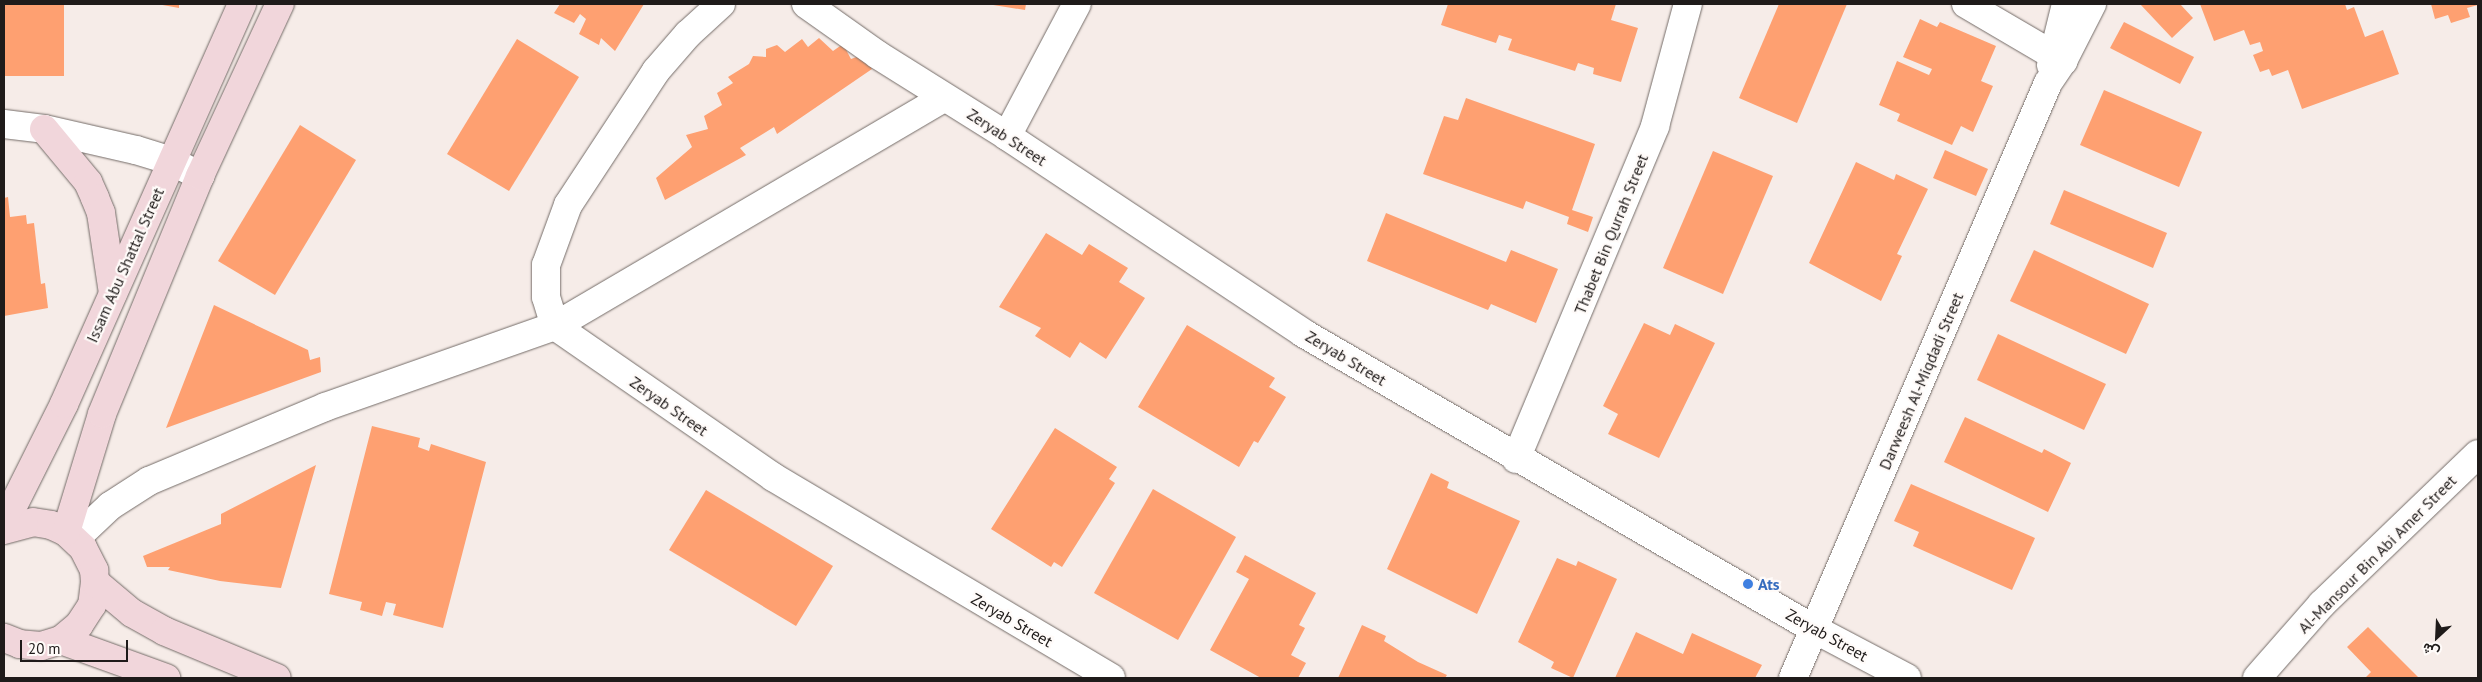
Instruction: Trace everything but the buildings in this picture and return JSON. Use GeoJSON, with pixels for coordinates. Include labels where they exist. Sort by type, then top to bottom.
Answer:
{"type":"FeatureCollection","features":[{"type":"Feature","properties":{"kind":"main road","name":"Issam Abu Shattal Street"},"geometry":{"type":"LineString","coordinates":[[4,524],[64,404],[242,4]]}},
{"type":"Feature","properties":{"kind":"main road","name":"Issam Abu Shattal Street"},"geometry":{"type":"LineString","coordinates":[[71,535],[102,414],[200,176],[280,4]]}},
{"type":"Feature","properties":{"kind":"main road"},"geometry":{"type":"LineString","coordinates":[[44,129],[88,182],[95,198],[101,213],[113,293]]}},
{"type":"Feature","properties":{"kind":"main road"},"geometry":{"type":"LineString","coordinates":[[4,530],[33,522],[50,524],[71,535],[89,558],[95,582],[92,605],[80,625],[61,640],[41,646],[20,644],[4,638]]}},
{"type":"Feature","properties":{"kind":"main road"},"geometry":{"type":"LineString","coordinates":[[95,582],[132,613],[164,631],[277,678]]}},
{"type":"Feature","properties":{"kind":"main road"},"geometry":{"type":"LineString","coordinates":[[61,640],[149,675]]}},
{"type":"Feature","properties":{"kind":"street"},"geometry":{"type":"LineString","coordinates":[[555,326],[546,297],[546,265],[568,205],[656,72],[688,34],[721,4]]}},
{"type":"Feature","properties":{"kind":"street","name":"Zeryab Street"},"geometry":{"type":"LineString","coordinates":[[806,4],[944,98],[1007,136],[1303,333],[1516,459],[1814,629],[1907,678]]}},
{"type":"Feature","properties":{"kind":"street"},"geometry":{"type":"LineString","coordinates":[[1007,136],[1077,4]]}},
{"type":"Feature","properties":{"kind":"street","name":"Thabet Bin Qurrah Street"},"geometry":{"type":"LineString","coordinates":[[1516,459],[1655,126],[1688,4]]}},
{"type":"Feature","properties":{"kind":"street"},"geometry":{"type":"LineString","coordinates":[[1966,4],[2055,67]]}},
{"type":"Feature","properties":{"kind":"street","name":"Darweesh Al-Miqdadi Street"},"geometry":{"type":"LineString","coordinates":[[2055,67],[2066,4]]}},
{"type":"Feature","properties":{"kind":"street","name":"Darweesh Al-Miqdadi Street"},"geometry":{"type":"LineString","coordinates":[[1792,678],[2055,67],[2092,4]]}},
{"type":"Feature","properties":{"kind":"street"},"geometry":{"type":"LineString","coordinates":[[71,535],[110,506],[149,481],[325,408],[555,326],[944,98]]}},
{"type":"Feature","properties":{"kind":"street"},"geometry":{"type":"LineString","coordinates":[[4,124],[44,129],[171,161],[200,176]]}},
{"type":"Feature","properties":{"kind":"street","name":"Zeryab Street"},"geometry":{"type":"LineString","coordinates":[[555,326],[773,477],[1111,678]]}},
{"type":"Feature","properties":{"kind":"street","name":"Al-Mansour Bin Abi Amer Street"},"geometry":{"type":"LineString","coordinates":[[2257,678],[2322,604],[2478,454]]}},
{"type":"Feature","properties":{"kind":"place","name":"Ats"},"geometry":{"type":"Point","coordinates":[1748,584]}}]}
